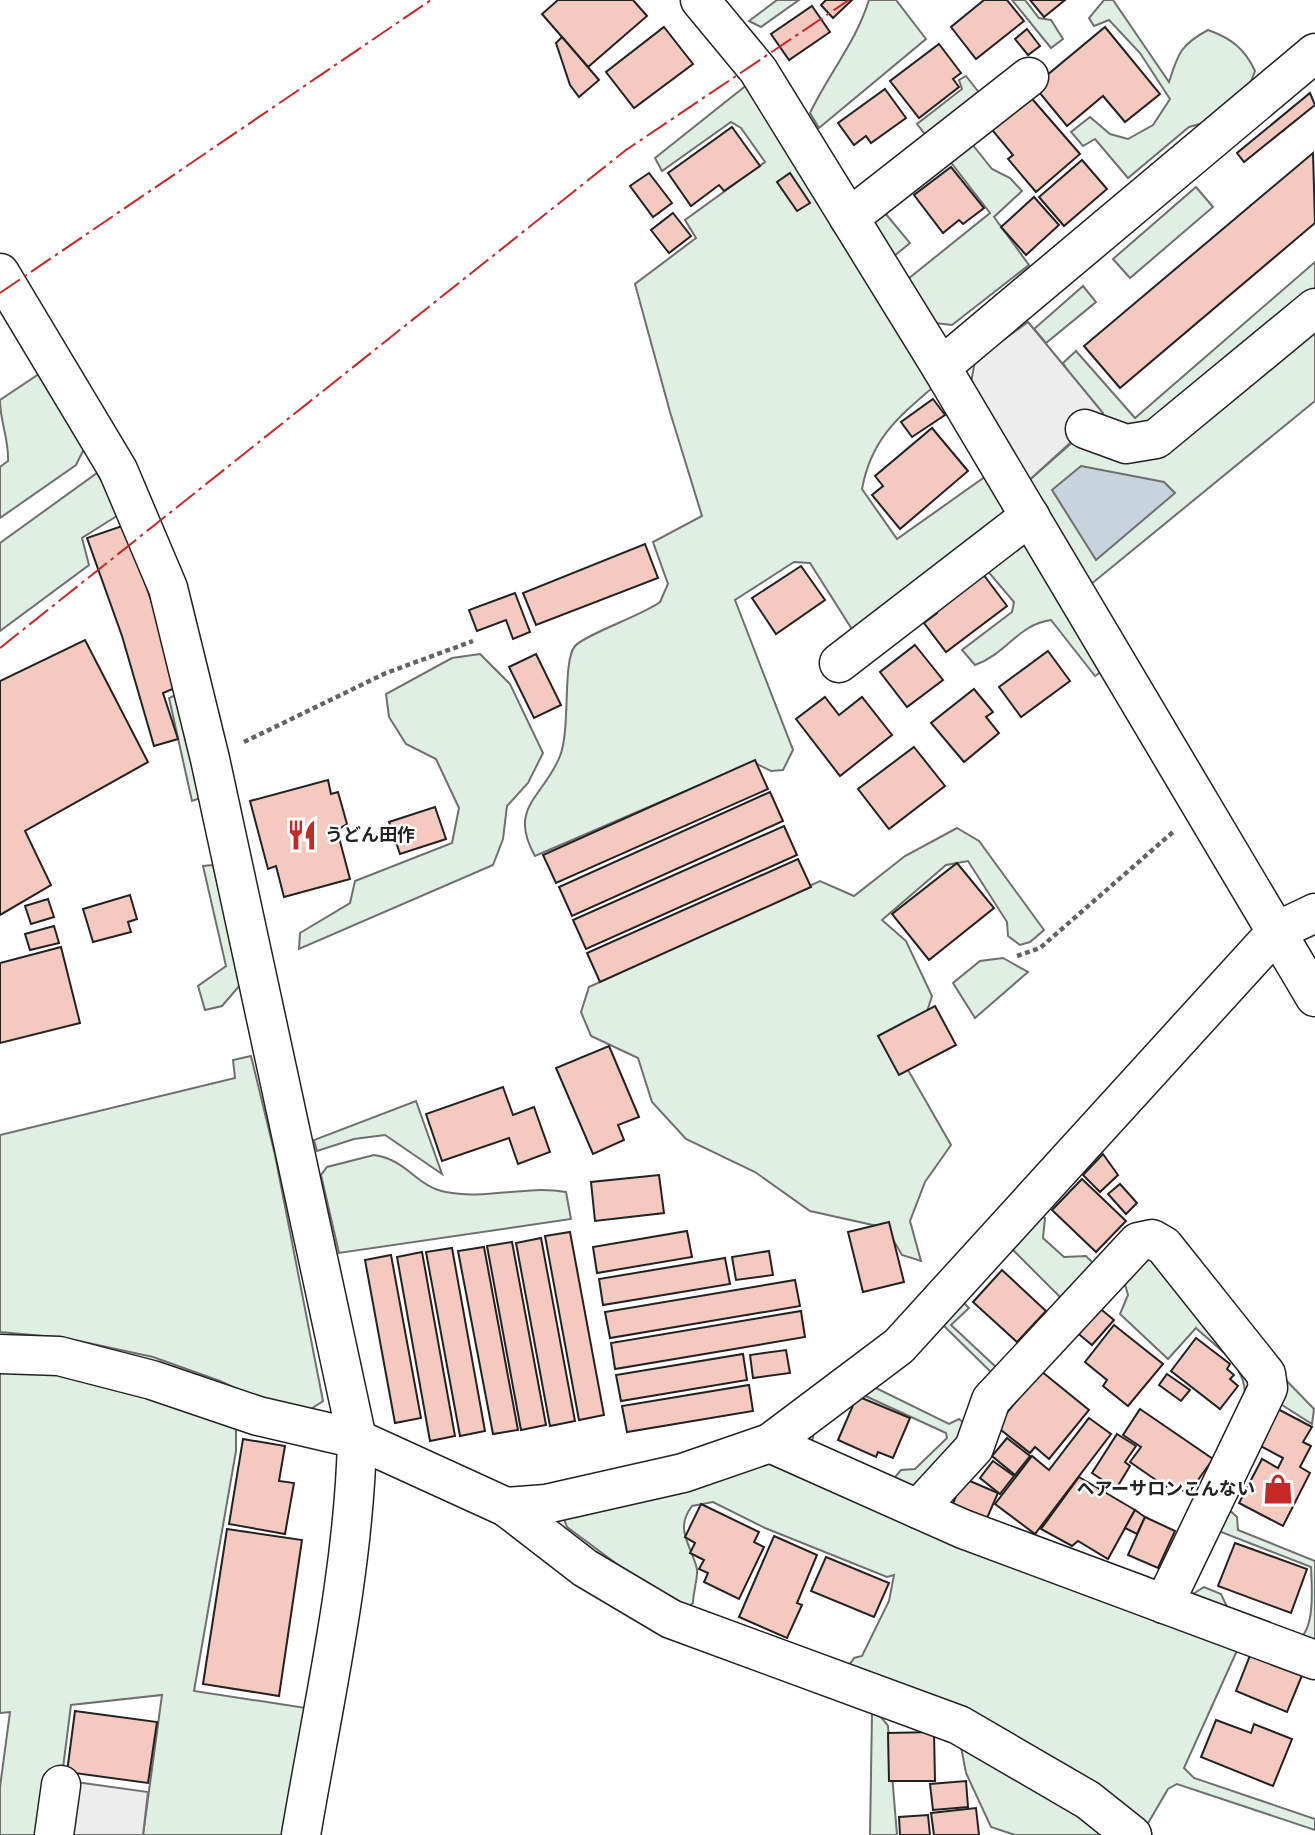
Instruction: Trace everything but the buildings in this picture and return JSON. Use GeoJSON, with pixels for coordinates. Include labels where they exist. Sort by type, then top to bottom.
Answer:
{"type":"FeatureCollection","features":[{"type":"Feature","properties":{"kind":"street"},"geometry":{"type":"LineString","coordinates":[[700,0],[758,69],[941,367],[1315,997]]}},
{"type":"Feature","properties":{"kind":"street"},"geometry":{"type":"LineString","coordinates":[[941,367],[1315,53]]}},
{"type":"Feature","properties":{"kind":"street"},"geometry":{"type":"LineString","coordinates":[[849,218],[1029,77]]}},
{"type":"Feature","properties":{"kind":"street"},"geometry":{"type":"LineString","coordinates":[[0,273],[118,470],[168,588],[210,759],[356,1439],[356,1489],[348,1564],[301,1835]]}},
{"type":"Feature","properties":{"kind":"street"},"geometry":{"type":"LineString","coordinates":[[1085,429],[1126,444],[1156,439],[1315,308]]}},
{"type":"Feature","properties":{"kind":"street"},"geometry":{"type":"LineString","coordinates":[[839,663],[1030,516]]}},
{"type":"Feature","properties":{"kind":"street"},"geometry":{"type":"LineString","coordinates":[[506,1507],[546,1504],[683,1473],[770,1443],[899,1346],[1278,931],[1315,913]]}},
{"type":"Feature","properties":{"kind":"street"},"geometry":{"type":"LineString","coordinates":[[918,1509],[974,1448],[990,1400],[1138,1242],[1152,1239],[1164,1246],[1266,1374],[1268,1388],[1164,1604]]}},
{"type":"Feature","properties":{"kind":"street"},"geometry":{"type":"LineString","coordinates":[[0,1354],[59,1356],[152,1380],[258,1416],[356,1439],[506,1507],[585,1568],[671,1619],[960,1725],[1088,1800],[1132,1835]]}},
{"type":"Feature","properties":{"kind":"street"},"geometry":{"type":"LineString","coordinates":[[770,1443],[918,1509],[1315,1660]]}},
{"type":"Feature","properties":{"kind":"street"},"geometry":{"type":"LineString","coordinates":[[54,1835],[61,1785]]}},
{"type":"Feature","properties":{"kind":"path"},"geometry":{"type":"LineString","coordinates":[[210,759],[386,673],[473,641]]}},
{"type":"Feature","properties":{"kind":"path"},"geometry":{"type":"LineString","coordinates":[[1017,956],[1040,948],[1203,806]]}},
{"type":"Feature","properties":{"kind":"green space"},"geometry":{"type":"Polygon","coordinates":[[[777,0],[799,0],[761,27],[749,21],[777,0]]]}},
{"type":"Feature","properties":{"kind":"green space"},"geometry":{"type":"Polygon","coordinates":[[[869,0],[896,0],[926,39],[819,128],[810,113],[850,44],[869,0]]]}},
{"type":"Feature","properties":{"kind":"green space"},"geometry":{"type":"Polygon","coordinates":[[[1012,0],[1025,0],[1039,18],[1051,20],[1063,39],[1051,48],[1012,0]]]}},
{"type":"Feature","properties":{"kind":"green space"},"geometry":{"type":"Polygon","coordinates":[[[1104,0],[1113,0],[1169,82],[1181,51],[1208,30],[1236,45],[1247,56],[1255,71],[1250,84],[1207,122],[1189,127],[1128,178],[1095,139],[1083,146],[1071,132],[1090,117],[1110,134],[1128,139],[1153,125],[1170,99],[1140,53],[1109,20],[1094,26],[1089,18],[1104,0]]]}},
{"type":"Feature","properties":{"kind":"green space"},"geometry":{"type":"Polygon","coordinates":[[[966,76],[981,95],[928,138],[917,124],[962,89],[959,80],[966,76]]]}},
{"type":"Feature","properties":{"kind":"green space"},"geometry":{"type":"Polygon","coordinates":[[[748,84],[932,388],[887,432],[872,457],[862,489],[897,539],[989,474],[1014,514],[855,634],[810,563],[794,562],[735,600],[793,750],[783,770],[771,771],[753,762],[535,856],[527,839],[526,814],[560,756],[571,654],[581,641],[660,602],[668,584],[653,542],[702,516],[635,284],[696,238],[685,220],[765,162],[741,128],[731,122],[662,171],[655,158],[748,84]]]}},
{"type":"Feature","properties":{"kind":"green space"},"geometry":{"type":"Polygon","coordinates":[[[968,139],[992,169],[1010,178],[1022,191],[994,217],[1029,265],[952,325],[935,323],[908,279],[990,213],[946,156],[968,139]]]}},
{"type":"Feature","properties":{"kind":"green space"},"geometry":{"type":"Polygon","coordinates":[[[1196,187],[1213,207],[1130,278],[1113,259],[1196,187]]]}},
{"type":"Feature","properties":{"kind":"green space"},"geometry":{"type":"Polygon","coordinates":[[[885,213],[910,243],[893,257],[875,231],[875,219],[885,213]]]}},
{"type":"Feature","properties":{"kind":"green space"},"geometry":{"type":"Polygon","coordinates":[[[1315,262],[1315,293],[1153,428],[1097,421],[1063,363],[1076,351],[1135,418],[1315,262]]]}},
{"type":"Feature","properties":{"kind":"green space"},"geometry":{"type":"Polygon","coordinates":[[[1083,286],[1096,302],[1046,343],[1034,329],[1083,286]]]}},
{"type":"Feature","properties":{"kind":"green space"},"geometry":{"type":"Polygon","coordinates":[[[1315,329],[1315,401],[1090,585],[1025,484],[1075,440],[1141,454],[1315,329]]]}},
{"type":"Feature","properties":{"kind":"green space"},"geometry":{"type":"Polygon","coordinates":[[[39,374],[84,449],[76,465],[0,518],[0,467],[8,461],[0,400],[39,374]]]}},
{"type":"Feature","properties":{"kind":"green space"},"geometry":{"type":"Polygon","coordinates":[[[97,473],[120,514],[82,538],[89,565],[0,631],[0,543],[97,473]]]}},
{"type":"Feature","properties":{"kind":"green space"},"geometry":{"type":"Polygon","coordinates":[[[1024,541],[1108,667],[1095,676],[1051,620],[1029,627],[996,654],[975,665],[962,650],[1012,612],[1014,602],[985,568],[1024,541]]]}},
{"type":"Feature","properties":{"kind":"green space"},"geometry":{"type":"Polygon","coordinates":[[[480,654],[510,684],[543,753],[528,783],[507,806],[503,839],[493,865],[299,949],[300,933],[350,903],[355,881],[452,843],[459,808],[436,759],[406,744],[389,717],[386,694],[452,658],[480,654]]]}},
{"type":"Feature","properties":{"kind":"green space"},"geometry":{"type":"Polygon","coordinates":[[[178,694],[203,797],[192,801],[169,698],[178,694]]]}},
{"type":"Feature","properties":{"kind":"green space"},"geometry":{"type":"Polygon","coordinates":[[[957,828],[979,841],[1044,930],[1030,942],[1020,945],[1008,936],[1007,922],[968,861],[946,865],[882,920],[906,941],[932,996],[923,1024],[904,1063],[951,1145],[925,1182],[910,1221],[921,1261],[902,1255],[886,1228],[810,1211],[755,1172],[686,1139],[652,1102],[638,1058],[591,1036],[581,1012],[589,987],[820,881],[854,896],[905,856],[957,828]]]}},
{"type":"Feature","properties":{"kind":"green space"},"geometry":{"type":"Polygon","coordinates":[[[213,865],[241,984],[222,1006],[205,1010],[198,986],[226,966],[203,866],[213,865]]]}},
{"type":"Feature","properties":{"kind":"green space"},"geometry":{"type":"Polygon","coordinates":[[[1003,958],[1028,972],[975,1018],[953,983],[980,961],[1003,958]]]}},
{"type":"Feature","properties":{"kind":"green space"},"geometry":{"type":"Polygon","coordinates":[[[251,1056],[275,1155],[323,1401],[308,1411],[272,1405],[220,1381],[153,1357],[65,1338],[0,1332],[0,1135],[235,1078],[233,1060],[251,1056]]]}},
{"type":"Feature","properties":{"kind":"green space"},"geometry":{"type":"Polygon","coordinates":[[[416,1101],[442,1174],[385,1135],[354,1139],[317,1151],[314,1140],[416,1101]]]}},
{"type":"Feature","properties":{"kind":"green space"},"geometry":{"type":"Polygon","coordinates":[[[374,1155],[395,1162],[427,1185],[446,1192],[566,1192],[571,1219],[339,1253],[321,1175],[327,1167],[374,1155]]]}},
{"type":"Feature","properties":{"kind":"green space"},"geometry":{"type":"Polygon","coordinates":[[[1037,1214],[1045,1218],[1043,1238],[1064,1257],[1086,1256],[1095,1265],[1065,1302],[1009,1246],[1037,1214]]]}},
{"type":"Feature","properties":{"kind":"green space"},"geometry":{"type":"Polygon","coordinates":[[[1153,1251],[1258,1385],[1245,1394],[1244,1383],[1235,1365],[1196,1328],[1168,1359],[1120,1314],[1128,1295],[1124,1281],[1153,1251]]]}},
{"type":"Feature","properties":{"kind":"green space"},"geometry":{"type":"Polygon","coordinates":[[[964,1303],[969,1308],[951,1325],[998,1369],[997,1378],[943,1325],[964,1303]]]}},
{"type":"Feature","properties":{"kind":"green space"},"geometry":{"type":"Polygon","coordinates":[[[28,1369],[79,1378],[236,1423],[236,1451],[194,1691],[306,1708],[285,1835],[143,1835],[162,1695],[71,1705],[62,1776],[40,1835],[0,1835],[0,1787],[10,1712],[0,1713],[0,1373],[28,1369]]]}},
{"type":"Feature","properties":{"kind":"green space"},"geometry":{"type":"Polygon","coordinates":[[[1282,1376],[1314,1409],[1312,1424],[1279,1403],[1282,1376]]]}},
{"type":"Feature","properties":{"kind":"green space"},"geometry":{"type":"Polygon","coordinates":[[[860,1388],[876,1388],[949,1424],[959,1419],[967,1426],[963,1441],[910,1489],[897,1488],[895,1477],[901,1470],[915,1469],[947,1438],[946,1433],[861,1394],[815,1423],[812,1443],[796,1431],[860,1388]]]}},
{"type":"Feature","properties":{"kind":"green space"},"geometry":{"type":"Polygon","coordinates":[[[763,1451],[1240,1644],[1184,1768],[1194,1778],[1315,1819],[1315,1830],[1177,1784],[1168,1789],[1147,1825],[1152,1835],[1015,1835],[991,1827],[966,1773],[961,1747],[846,1670],[854,1658],[862,1656],[889,1601],[894,1575],[887,1577],[765,1528],[713,1502],[692,1506],[684,1522],[684,1530],[697,1569],[693,1603],[686,1608],[664,1599],[567,1527],[563,1516],[763,1451]]]}},
{"type":"Feature","properties":{"kind":"green space"},"geometry":{"type":"Polygon","coordinates":[[[1225,1506],[1237,1517],[1238,1530],[1315,1561],[1315,1648],[1194,1602],[1193,1594],[1204,1587],[1221,1594],[1228,1609],[1299,1639],[1308,1626],[1311,1567],[1216,1530],[1225,1506]]]}},
{"type":"Feature","properties":{"kind":"green space"},"geometry":{"type":"Polygon","coordinates":[[[872,1713],[881,1717],[888,1726],[897,1835],[870,1835],[872,1713]]]}},
{"type":"Feature","properties":{"kind":"shaded area"},"geometry":{"type":"Polygon","coordinates":[[[1028,322],[1103,413],[1025,484],[969,393],[975,361],[1028,322]]]}},
{"type":"Feature","properties":{"kind":"shaded area"},"geometry":{"type":"Polygon","coordinates":[[[1081,466],[1164,482],[1175,493],[1096,560],[1052,490],[1081,466]]]}},
{"type":"Feature","properties":{"kind":"shaded area"},"geometry":{"type":"Polygon","coordinates":[[[76,1782],[148,1792],[143,1835],[69,1835],[76,1782]]]}},
{"type":"Feature","properties":{"kind":"power"},"geometry":{"type":"LineString","coordinates":[[0,293],[431,0]]}},
{"type":"Feature","properties":{"kind":"power"},"geometry":{"type":"LineString","coordinates":[[0,648],[626,150],[849,0]]}},
{"type":"Feature","properties":{"kind":"place","name":"うどん田作"},"geometry":{"type":"Point","coordinates":[302,835]}},
{"type":"Feature","properties":{"kind":"place","name":"ヘアーサロンこんない"},"geometry":{"type":"Point","coordinates":[1278,1489]}}]}
